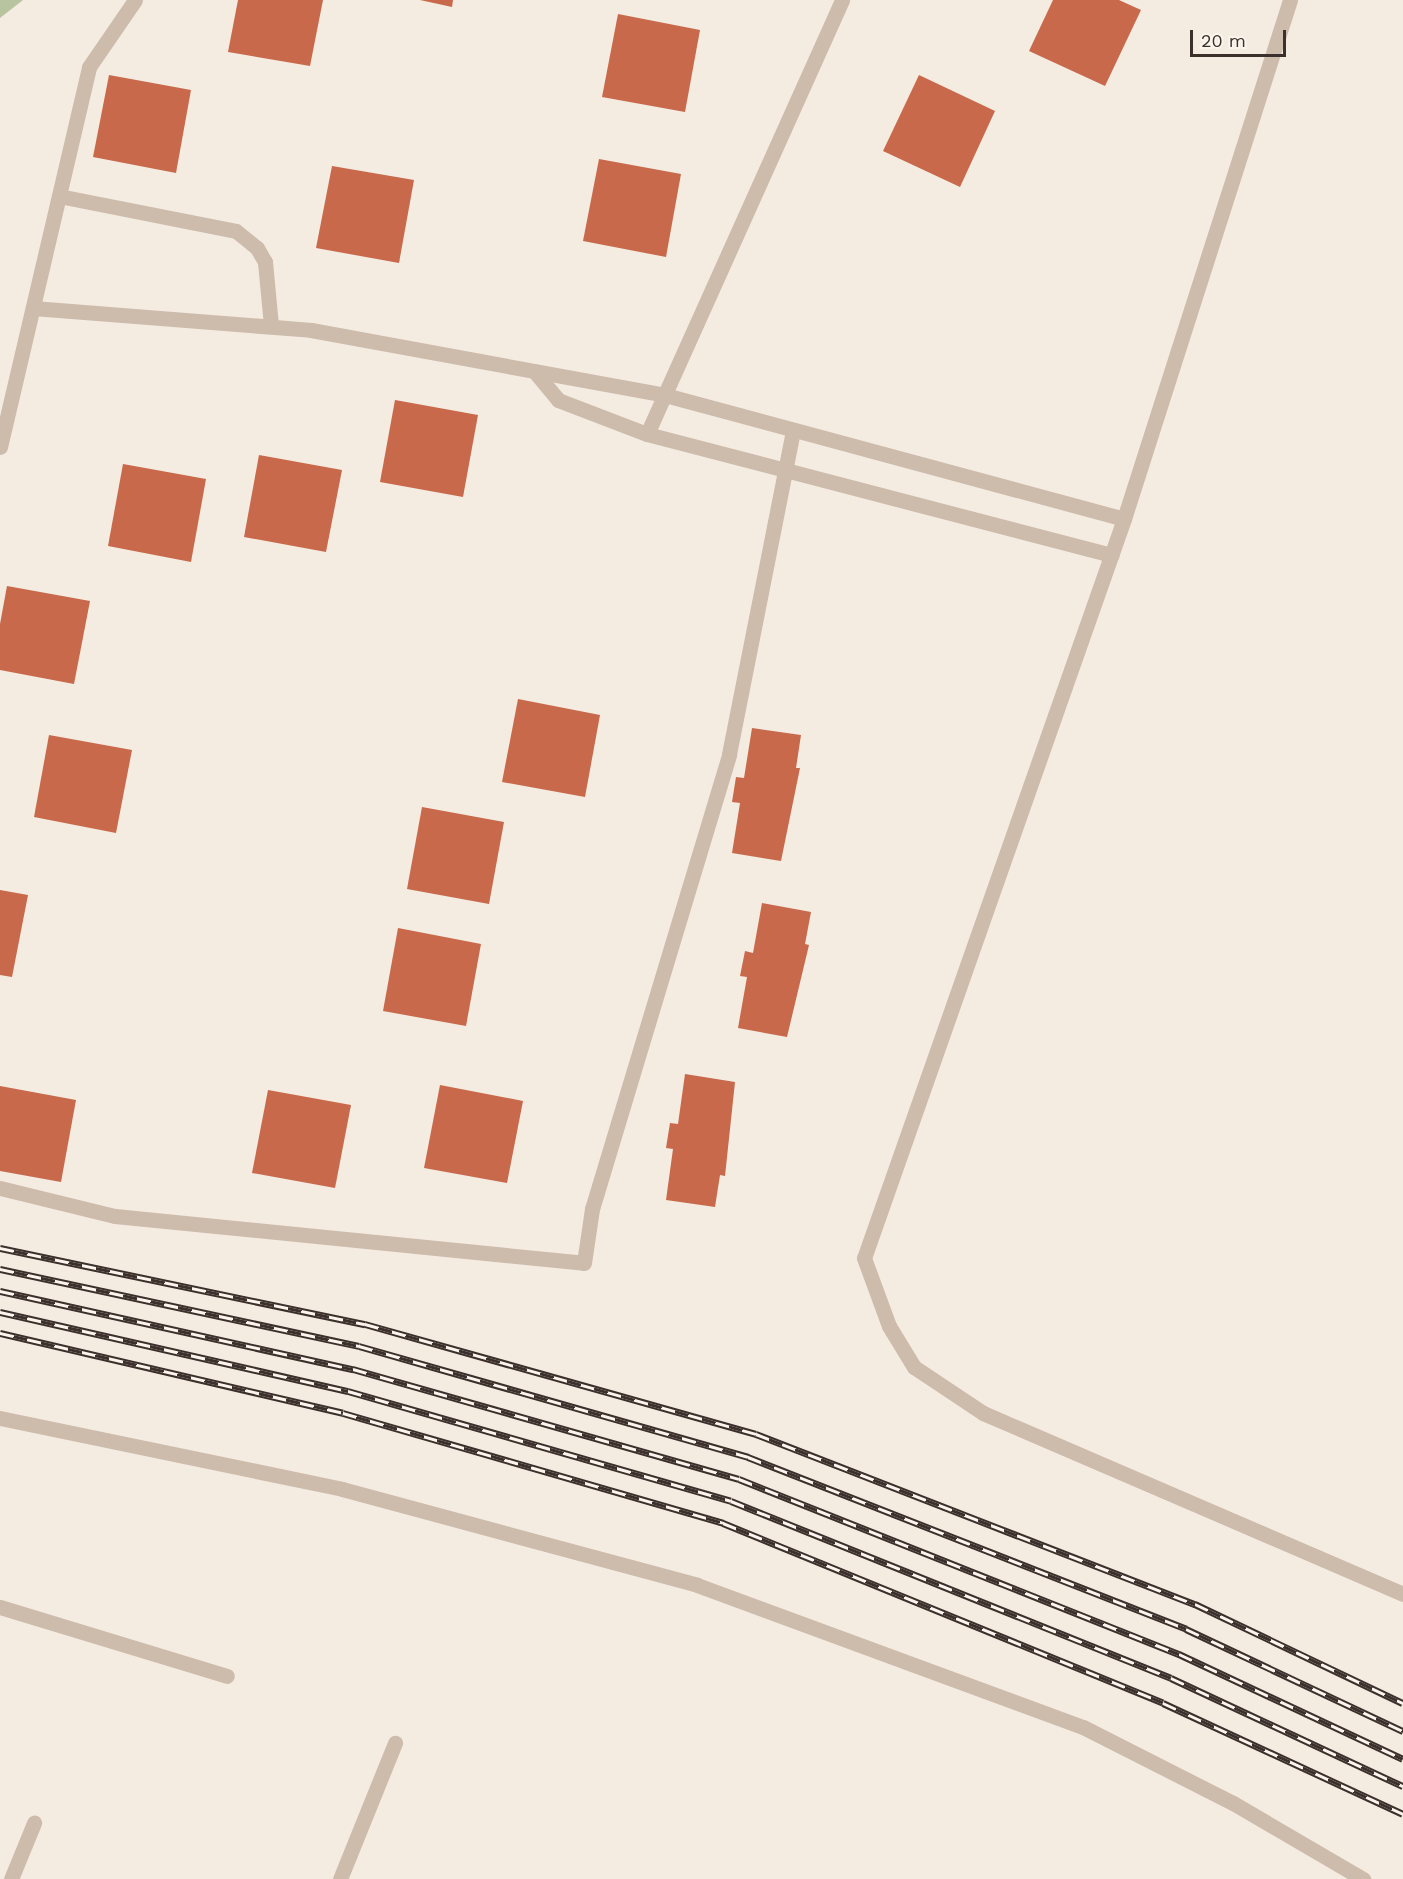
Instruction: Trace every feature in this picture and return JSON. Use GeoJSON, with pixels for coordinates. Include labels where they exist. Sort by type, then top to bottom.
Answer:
{"type":"FeatureCollection","features":[{"type":"Feature","properties":{"kind":"street"},"geometry":{"type":"LineString","coordinates":[[0,447],[89,67],[135,0]]}},
{"type":"Feature","properties":{"kind":"street"},"geometry":{"type":"LineString","coordinates":[[647,434],[842,0]]}},
{"type":"Feature","properties":{"kind":"street"},"geometry":{"type":"LineString","coordinates":[[1290,0],[1124,519],[864,1258],[889,1326],[914,1367],[983,1413],[1403,1594]]}},
{"type":"Feature","properties":{"kind":"street"},"geometry":{"type":"LineString","coordinates":[[59,196],[242,235],[257,248],[265,262],[271,326]]}},
{"type":"Feature","properties":{"kind":"street"},"geometry":{"type":"LineString","coordinates":[[33,308],[311,330],[665,395],[1124,519]]}},
{"type":"Feature","properties":{"kind":"street"},"geometry":{"type":"LineString","coordinates":[[534,371],[558,400],[647,434],[1111,555]]}},
{"type":"Feature","properties":{"kind":"street"},"geometry":{"type":"LineString","coordinates":[[0,1188],[115,1216],[584,1263],[592,1209],[729,754],[794,430]]}},
{"type":"Feature","properties":{"kind":"street"},"geometry":{"type":"LineString","coordinates":[[0,1418],[342,1489],[697,1586],[1083,1727],[1233,1803],[1363,1879]]}},
{"type":"Feature","properties":{"kind":"street"},"geometry":{"type":"LineString","coordinates":[[0,1607],[226,1676]]}},
{"type":"Feature","properties":{"kind":"street"},"geometry":{"type":"LineString","coordinates":[[340,1879],[394,1743]]}},
{"type":"Feature","properties":{"kind":"street"},"geometry":{"type":"LineString","coordinates":[[11,1879],[34,1823]]}},
{"type":"Feature","properties":{"kind":"green space"},"geometry":{"type":"Polygon","coordinates":[[[0,0],[23,0],[0,18],[0,0]]]}},
{"type":"Feature","properties":{"kind":"building"},"geometry":{"type":"Polygon","coordinates":[[[238,0],[323,0],[310,66],[228,52],[238,0]]]}},
{"type":"Feature","properties":{"kind":"building"},"geometry":{"type":"Polygon","coordinates":[[[420,0],[453,0],[452,7],[420,0]]]}},
{"type":"Feature","properties":{"kind":"building"},"geometry":{"type":"Polygon","coordinates":[[[1053,0],[1119,0],[1141,10],[1105,86],[1029,51],[1053,0]]]}},
{"type":"Feature","properties":{"kind":"building"},"geometry":{"type":"Polygon","coordinates":[[[618,14],[700,30],[685,112],[602,97],[618,14]]]}},
{"type":"Feature","properties":{"kind":"building"},"geometry":{"type":"Polygon","coordinates":[[[109,75],[191,90],[176,173],[93,157],[109,75]]]}},
{"type":"Feature","properties":{"kind":"building"},"geometry":{"type":"Polygon","coordinates":[[[919,75],[995,111],[960,187],[883,151],[919,75]]]}},
{"type":"Feature","properties":{"kind":"building"},"geometry":{"type":"Polygon","coordinates":[[[599,159],[681,174],[666,257],[583,241],[599,159]]]}},
{"type":"Feature","properties":{"kind":"building"},"geometry":{"type":"Polygon","coordinates":[[[332,166],[414,180],[399,263],[316,248],[332,166]]]}},
{"type":"Feature","properties":{"kind":"building"},"geometry":{"type":"Polygon","coordinates":[[[395,400],[478,415],[463,497],[380,482],[395,400]]]}},
{"type":"Feature","properties":{"kind":"building"},"geometry":{"type":"Polygon","coordinates":[[[259,455],[342,470],[326,552],[244,537],[259,455]]]}},
{"type":"Feature","properties":{"kind":"building"},"geometry":{"type":"Polygon","coordinates":[[[123,464],[206,479],[191,562],[108,546],[123,464]]]}},
{"type":"Feature","properties":{"kind":"building"},"geometry":{"type":"Polygon","coordinates":[[[7,586],[90,601],[74,684],[0,670],[0,624],[7,586]]]}},
{"type":"Feature","properties":{"kind":"building"},"geometry":{"type":"Polygon","coordinates":[[[518,699],[600,715],[585,797],[502,782],[518,699]]]}},
{"type":"Feature","properties":{"kind":"building"},"geometry":{"type":"Polygon","coordinates":[[[752,728],[801,735],[796,768],[800,768],[781,861],[732,853],[740,803],[732,802],[736,777],[744,778],[752,728]]]}},
{"type":"Feature","properties":{"kind":"building"},"geometry":{"type":"Polygon","coordinates":[[[49,735],[132,750],[116,833],[34,817],[49,735]]]}},
{"type":"Feature","properties":{"kind":"building"},"geometry":{"type":"Polygon","coordinates":[[[422,807],[504,822],[489,904],[407,889],[422,807]]]}},
{"type":"Feature","properties":{"kind":"building"},"geometry":{"type":"Polygon","coordinates":[[[0,890],[28,895],[12,977],[0,975],[0,890]]]}},
{"type":"Feature","properties":{"kind":"building"},"geometry":{"type":"Polygon","coordinates":[[[762,903],[811,912],[805,944],[809,945],[787,1037],[738,1028],[747,977],[740,976],[745,951],[753,953],[762,903]]]}},
{"type":"Feature","properties":{"kind":"building"},"geometry":{"type":"Polygon","coordinates":[[[398,928],[481,944],[466,1026],[383,1011],[398,928]]]}},
{"type":"Feature","properties":{"kind":"building"},"geometry":{"type":"Polygon","coordinates":[[[685,1074],[735,1082],[725,1176],[720,1175],[715,1207],[666,1200],[673,1149],[666,1148],[670,1123],[678,1124],[685,1074]]]}},
{"type":"Feature","properties":{"kind":"building"},"geometry":{"type":"Polygon","coordinates":[[[440,1085],[523,1101],[507,1183],[424,1168],[440,1085]]]}},
{"type":"Feature","properties":{"kind":"building"},"geometry":{"type":"Polygon","coordinates":[[[0,1086],[76,1100],[61,1182],[0,1171],[0,1086]]]}},
{"type":"Feature","properties":{"kind":"building"},"geometry":{"type":"Polygon","coordinates":[[[268,1090],[351,1105],[335,1188],[252,1173],[268,1090]]]}},
{"type":"Feature","properties":{"kind":"railway"},"geometry":{"type":"LineString","coordinates":[[0,1248],[365,1324],[756,1434],[1195,1604],[1403,1703]]}},
{"type":"Feature","properties":{"kind":"railway"},"geometry":{"type":"LineString","coordinates":[[0,1269],[359,1346],[748,1457],[1186,1629],[1403,1731]]}},
{"type":"Feature","properties":{"kind":"railway"},"geometry":{"type":"LineString","coordinates":[[0,1291],[353,1369],[739,1479],[1179,1654],[1403,1759]]}},
{"type":"Feature","properties":{"kind":"railway"},"geometry":{"type":"LineString","coordinates":[[0,1312],[348,1391],[731,1501],[1171,1678],[1403,1786]]}},
{"type":"Feature","properties":{"kind":"railway"},"geometry":{"type":"LineString","coordinates":[[0,1333],[343,1413],[723,1523],[1163,1703],[1403,1814]]}}]}
